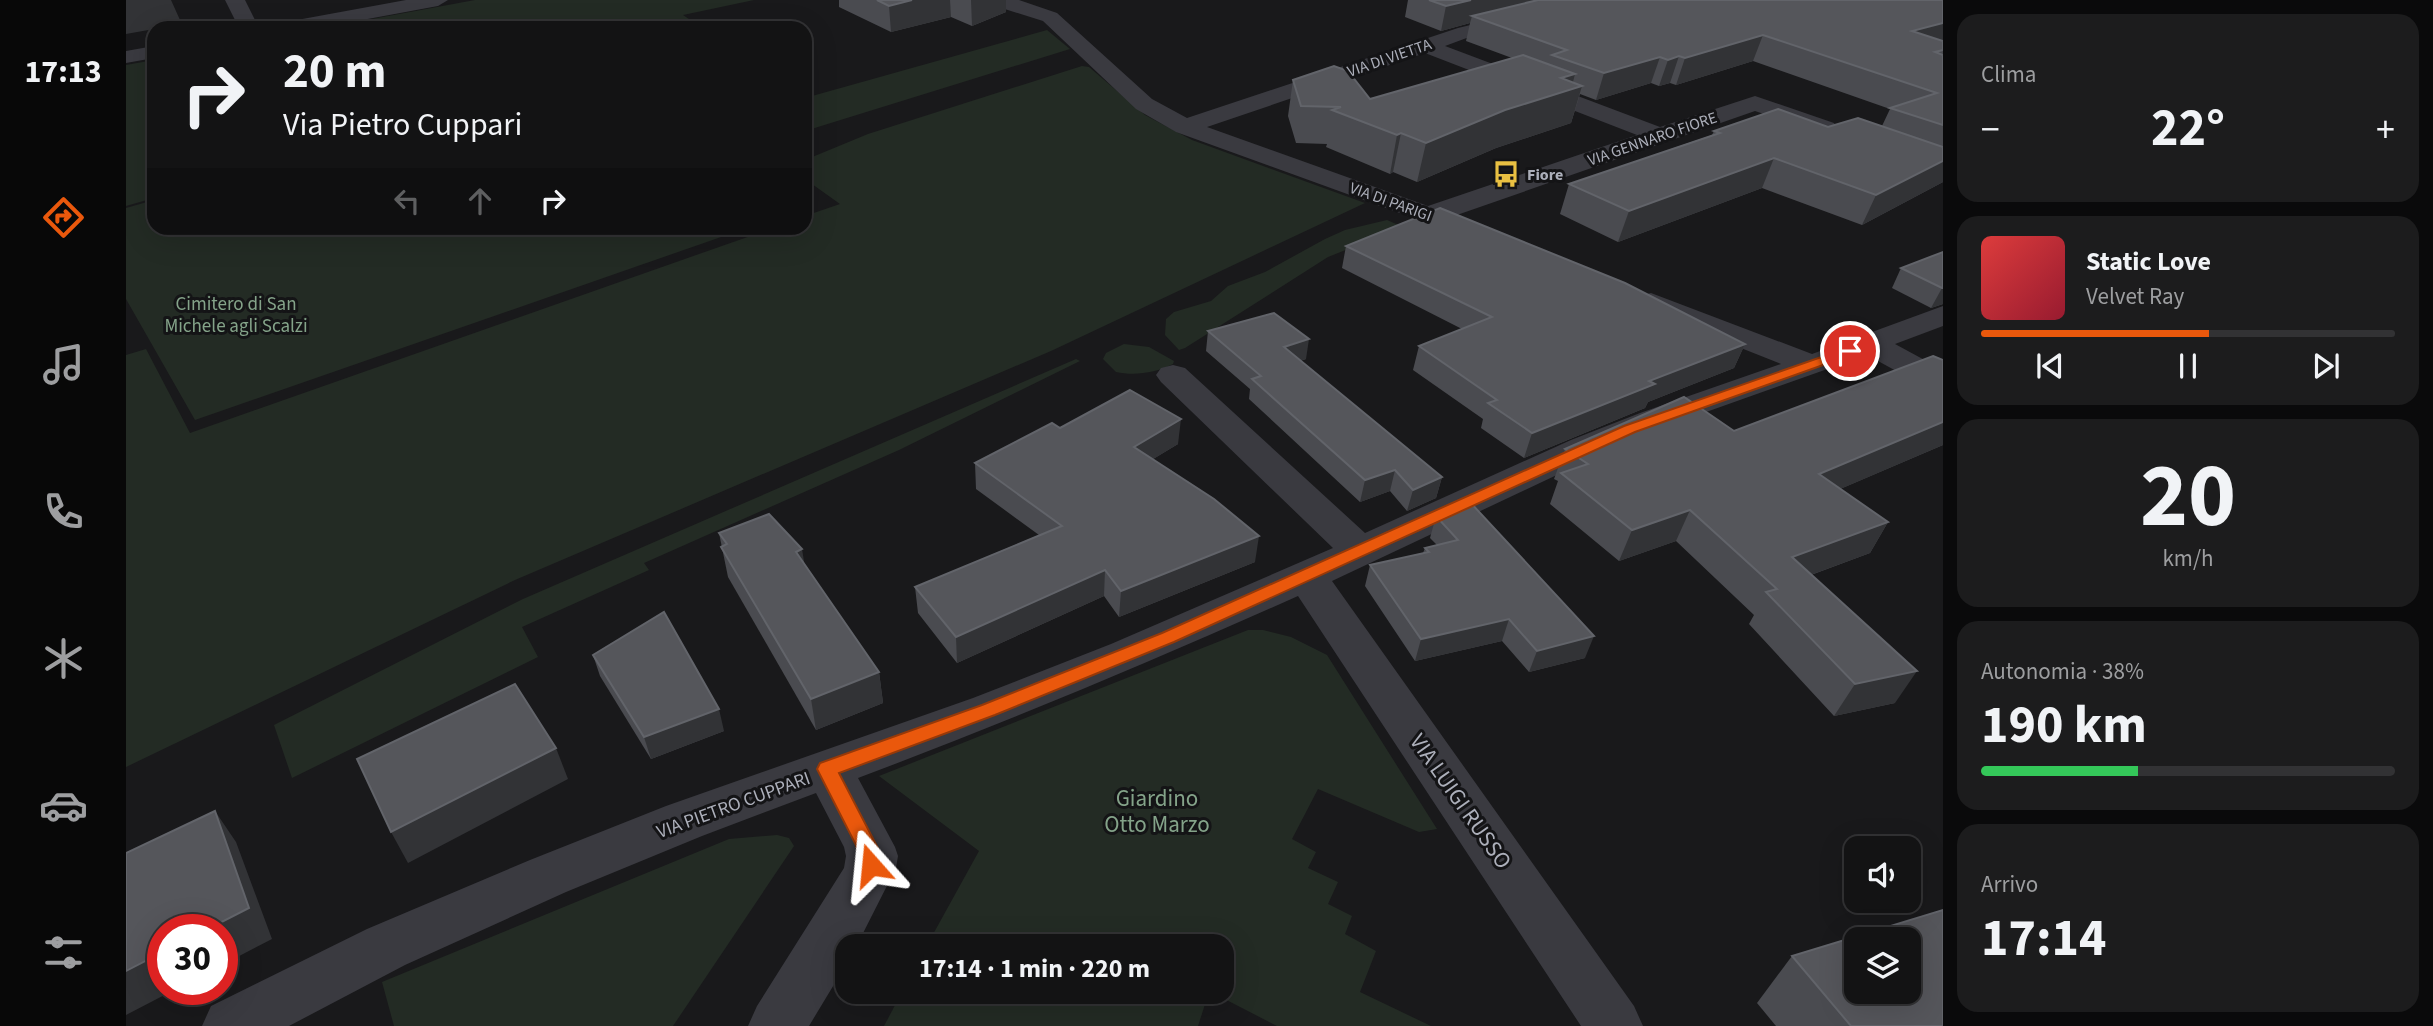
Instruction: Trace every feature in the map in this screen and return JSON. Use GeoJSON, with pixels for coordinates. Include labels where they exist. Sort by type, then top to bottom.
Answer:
{"type":"FeatureCollection","features":[{"type":"Feature","properties":{"kind":"street"},"geometry":{"type":"LineString","coordinates":[[235,0],[246,21]]}},
{"type":"Feature","properties":{"kind":"street"},"geometry":{"type":"LineString","coordinates":[[324,21],[438,0]]}},
{"type":"Feature","properties":{"kind":"street","name":"VIA DI PARIGI"},"geometry":{"type":"LineString","coordinates":[[996,0],[1050,17],[1144,104],[1184,127],[1506,245]]}},
{"type":"Feature","properties":{"kind":"street","name":"VIA DI VIETTA"},"geometry":{"type":"LineString","coordinates":[[1184,127],[1424,46],[1516,18],[1597,0]]}},
{"type":"Feature","properties":{"kind":"street"},"geometry":{"type":"LineString","coordinates":[[1424,46],[1658,135]]}},
{"type":"Feature","properties":{"kind":"street"},"geometry":{"type":"LineString","coordinates":[[126,57],[147,53]]}},
{"type":"Feature","properties":{"kind":"street","name":"VIA GENNARO FIORE"},"geometry":{"type":"LineString","coordinates":[[1430,215],[1755,103],[1843,134]]}},
{"type":"Feature","properties":{"kind":"street"},"geometry":{"type":"LineString","coordinates":[[1619,289],[1812,365]]}},
{"type":"Feature","properties":{"kind":"street","name":"VIA PIETRO CUPPARI"},"geometry":{"type":"LineString","coordinates":[[231,1026],[386,947],[467,910],[671,826],[1126,655],[1309,575],[1584,448],[1653,420],[1812,365],[1943,314]]}},
{"type":"Feature","properties":{"kind":"street"},"geometry":{"type":"LineString","coordinates":[[1868,344],[1943,383]]}},
{"type":"Feature","properties":{"kind":"street"},"geometry":{"type":"LineString","coordinates":[[1173,375],[1360,551]]}},
{"type":"Feature","properties":{"kind":"street","name":"VIA LUIGI RUSSO"},"geometry":{"type":"LineString","coordinates":[[1309,575],[1316,591],[1614,1026]]}},
{"type":"Feature","properties":{"kind":"street"},"geometry":{"type":"LineString","coordinates":[[777,1026],[865,882],[871,865],[872,858],[866,843],[827,769]]}},
{"type":"Feature","properties":{"kind":"green space"},"geometry":{"type":"Polygon","coordinates":[[[475,0],[754,0],[683,15],[692,21],[361,21],[475,0]]]}},
{"type":"Feature","properties":{"kind":"green space"},"geometry":{"type":"Polygon","coordinates":[[[1047,30],[1070,49],[812,129],[812,96],[1047,30]]]}},
{"type":"Feature","properties":{"kind":"green space"},"geometry":{"type":"Polygon","coordinates":[[[147,61],[147,200],[126,206],[126,65],[147,61]]]}},
{"type":"Feature","properties":{"kind":"green space"},"geometry":{"type":"Polygon","coordinates":[[[1082,66],[1089,67],[1145,115],[1192,140],[1365,203],[1051,351],[515,580],[126,767],[126,355],[146,349],[190,433],[753,235],[812,235],[812,214],[840,204],[812,184],[812,157],[868,134],[1082,66]]]}},
{"type":"Feature","properties":{"kind":"green space","name":"Cimitero di San Michele agli Scalzi"},"geometry":{"type":"Polygon","coordinates":[[[147,202],[147,235],[727,235],[195,420],[126,299],[126,208],[147,202]]]}},
{"type":"Feature","properties":{"kind":"green space"},"geometry":{"type":"Polygon","coordinates":[[[1387,220],[1403,227],[1328,257],[1185,348],[1179,350],[1165,335],[1166,319],[1174,312],[1211,301],[1228,286],[1265,272],[1345,230],[1387,220]]]}},
{"type":"Feature","properties":{"kind":"green space"},"geometry":{"type":"Polygon","coordinates":[[[1124,344],[1149,347],[1174,361],[1173,364],[1145,373],[1116,372],[1103,359],[1106,353],[1124,344]]]}},
{"type":"Feature","properties":{"kind":"green space"},"geometry":{"type":"Polygon","coordinates":[[[1076,359],[1080,361],[899,450],[644,563],[649,570],[522,627],[538,657],[292,778],[274,725],[523,599],[1076,359]]]}},
{"type":"Feature","properties":{"kind":"green space","name":"Giardino Otto Marzo"},"geometry":{"type":"Polygon","coordinates":[[[1248,630],[1263,630],[1291,637],[1327,655],[1437,829],[1419,832],[1318,789],[1292,839],[1316,852],[1308,868],[1338,882],[1328,904],[1352,916],[1345,934],[1376,951],[1360,992],[1431,1026],[1277,1026],[1234,1004],[1234,934],[933,934],[979,851],[879,776],[1248,630]]]}},
{"type":"Feature","properties":{"kind":"green space"},"geometry":{"type":"Polygon","coordinates":[[[777,835],[789,838],[794,846],[673,1026],[394,1026],[382,982],[729,839],[777,835]]]}},
{"type":"Feature","properties":{"kind":"green space"},"geometry":{"type":"Polygon","coordinates":[[[896,1004],[1205,1004],[1198,1026],[884,1026],[896,1004]]]}},
{"type":"Feature","properties":{"kind":"building"},"geometry":{"type":"Polygon","coordinates":[[[877,0],[912,0],[889,6],[877,0]]]}},
{"type":"Feature","properties":{"kind":"building"},"geometry":{"type":"Polygon","coordinates":[[[1429,0],[1471,0],[1446,6],[1429,0]]]}},
{"type":"Feature","properties":{"kind":"building"},"geometry":{"type":"Polygon","coordinates":[[[1538,0],[1943,0],[1943,23],[1912,31],[1943,41],[1943,50],[1935,52],[1943,55],[1943,125],[1890,108],[1937,93],[1763,35],[1685,58],[1679,56],[1668,60],[1660,57],[1604,73],[1552,55],[1567,50],[1472,16],[1538,0]]]}},
{"type":"Feature","properties":{"kind":"building"},"geometry":{"type":"Polygon","coordinates":[[[1523,55],[1575,74],[1561,78],[1582,86],[1505,110],[1426,143],[1332,110],[1341,107],[1301,106],[1293,80],[1334,66],[1348,71],[1370,99],[1523,55]]]}},
{"type":"Feature","properties":{"kind":"building"},"geometry":{"type":"Polygon","coordinates":[[[1778,109],[1828,127],[1858,118],[1943,147],[1943,161],[1876,195],[1774,158],[1629,211],[1569,184],[1720,133],[1714,131],[1778,109]]]}},
{"type":"Feature","properties":{"kind":"building"},"geometry":{"type":"Polygon","coordinates":[[[1440,208],[1625,283],[1745,344],[1649,381],[1655,384],[1532,433],[1488,403],[1497,400],[1419,346],[1492,317],[1346,246],[1440,208]]]}},
{"type":"Feature","properties":{"kind":"building"},"geometry":{"type":"Polygon","coordinates":[[[1943,252],[1943,288],[1901,268],[1943,252]]]}},
{"type":"Feature","properties":{"kind":"building"},"geometry":{"type":"Polygon","coordinates":[[[1274,313],[1309,339],[1284,347],[1442,477],[1413,490],[1395,470],[1365,480],[1252,379],[1261,376],[1208,331],[1274,313]]]}},
{"type":"Feature","properties":{"kind":"building"},"geometry":{"type":"Polygon","coordinates":[[[1933,356],[1943,360],[1943,422],[1819,474],[1888,522],[1792,557],[1917,671],[1855,684],[1766,592],[1777,589],[1690,510],[1632,530],[1561,473],[1588,464],[1565,449],[1684,397],[1734,431],[1933,356]]]}},
{"type":"Feature","properties":{"kind":"building"},"geometry":{"type":"Polygon","coordinates":[[[1130,390],[1181,419],[1134,447],[1214,499],[1259,536],[1121,591],[1105,570],[956,637],[915,587],[1062,526],[975,463],[1052,423],[1060,428],[1130,390]]]}},
{"type":"Feature","properties":{"kind":"building"},"geometry":{"type":"Polygon","coordinates":[[[1469,501],[1594,636],[1537,651],[1509,619],[1421,639],[1370,565],[1429,552],[1425,548],[1458,540],[1436,516],[1469,501]]]}},
{"type":"Feature","properties":{"kind":"building"},"geometry":{"type":"Polygon","coordinates":[[[769,514],[802,549],[796,552],[879,672],[811,699],[721,547],[727,544],[719,533],[769,514]]]}},
{"type":"Feature","properties":{"kind":"building"},"geometry":{"type":"Polygon","coordinates":[[[664,612],[719,709],[644,737],[593,655],[664,612]]]}},
{"type":"Feature","properties":{"kind":"building"},"geometry":{"type":"Polygon","coordinates":[[[515,684],[556,748],[391,832],[357,759],[515,684]]]}},
{"type":"Feature","properties":{"kind":"building"},"geometry":{"type":"Polygon","coordinates":[[[215,811],[249,908],[237,914],[147,914],[147,960],[126,971],[126,853],[215,811]]]}},
{"type":"Feature","properties":{"kind":"building"},"geometry":{"type":"Polygon","coordinates":[[[1943,910],[1943,1026],[1851,1026],[1792,956],[1844,940],[1844,1004],[1921,1004],[1921,927],[1887,927],[1943,910]]]}},
{"type":"Feature","properties":{"kind":"place","name":"Fiore"},"geometry":{"type":"Point","coordinates":[1506,174]}},
{"type":"Feature","properties":{"kind":"route"},"geometry":{"type":"LineString","coordinates":[[871,865],[872,858],[866,843],[827,769],[989,710],[1168,638],[1629,429],[1850,351]]}}]}
